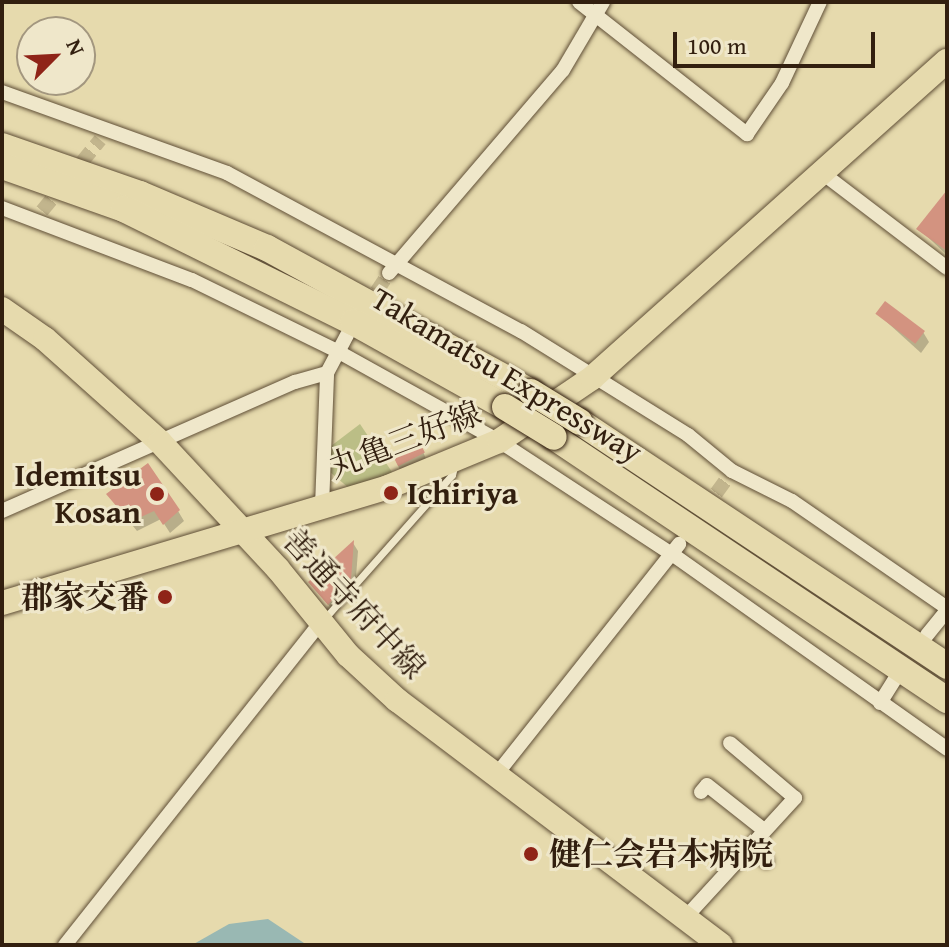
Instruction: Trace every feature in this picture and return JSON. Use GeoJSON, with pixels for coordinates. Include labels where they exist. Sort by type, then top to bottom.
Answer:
{"type":"FeatureCollection","features":[{"type":"Feature","properties":{"kind":"highway","name":"Takamatsu Expressway"},"geometry":{"type":"LineString","coordinates":[[2,146],[140,194],[267,248],[531,392],[947,666]]}},
{"type":"Feature","properties":{"kind":"highway","name":"Takamatsu Expressway"},"geometry":{"type":"LineString","coordinates":[[2,166],[138,216],[353,322],[505,407],[947,700]]}},
{"type":"Feature","properties":{"kind":"main road","name":"丸亀三好線"},"geometry":{"type":"LineString","coordinates":[[2,603],[322,506],[455,461],[499,441],[592,378],[947,61]]}},
{"type":"Feature","properties":{"kind":"main road","name":"善通寺府中線"},"geometry":{"type":"LineString","coordinates":[[2,309],[45,339],[160,442],[242,530],[320,623],[397,700],[721,945]]}},
{"type":"Feature","properties":{"kind":"street"},"geometry":{"type":"LineString","coordinates":[[579,2],[747,134],[782,83],[820,2]]}},
{"type":"Feature","properties":{"kind":"street"},"geometry":{"type":"LineString","coordinates":[[393,268],[563,70],[603,2]]}},
{"type":"Feature","properties":{"kind":"street"},"geometry":{"type":"LineString","coordinates":[[2,92],[103,134],[227,173],[393,268],[521,331],[688,435],[729,476],[792,501],[947,609],[927,635]]}},
{"type":"Feature","properties":{"kind":"street"},"geometry":{"type":"LineString","coordinates":[[821,172],[947,268]]}},
{"type":"Feature","properties":{"kind":"street"},"geometry":{"type":"LineString","coordinates":[[2,208],[40,215],[192,280],[337,351],[499,441],[675,549],[880,703],[947,749]]}},
{"type":"Feature","properties":{"kind":"street"},"geometry":{"type":"LineString","coordinates":[[322,506],[327,373],[347,335]]}},
{"type":"Feature","properties":{"kind":"street"},"geometry":{"type":"LineString","coordinates":[[2,511],[295,382],[327,373]]}},
{"type":"Feature","properties":{"kind":"street"},"geometry":{"type":"LineString","coordinates":[[496,775],[675,549]]}},
{"type":"Feature","properties":{"kind":"street"},"geometry":{"type":"LineString","coordinates":[[65,945],[320,623]]}},
{"type":"Feature","properties":{"kind":"street"},"geometry":{"type":"LineString","coordinates":[[880,703],[896,677]]}},
{"type":"Feature","properties":{"kind":"street"},"geometry":{"type":"LineString","coordinates":[[685,918],[795,798],[730,743]]}},
{"type":"Feature","properties":{"kind":"street"},"geometry":{"type":"LineString","coordinates":[[701,792],[707,785],[764,830]]}},
{"type":"Feature","properties":{"kind":"street"},"geometry":{"type":"LineString","coordinates":[[750,846],[766,861]]}},
{"type":"Feature","properties":{"kind":"lane"},"geometry":{"type":"LineString","coordinates":[[320,623],[452,475],[455,461]]}},
{"type":"Feature","properties":{"kind":"green space"},"geometry":{"type":"Polygon","coordinates":[[[360,424],[394,475],[350,489],[330,472],[331,446],[360,424]]]}},
{"type":"Feature","properties":{"kind":"water"},"geometry":{"type":"Polygon","coordinates":[[[268,919],[307,945],[192,945],[229,924],[268,919]]]}},
{"type":"Feature","properties":{"kind":"building"},"geometry":{"type":"Polygon","coordinates":[[[947,190],[947,251],[916,229],[947,190]]]}},
{"type":"Feature","properties":{"kind":"building"},"geometry":{"type":"Polygon","coordinates":[[[885,301],[925,331],[915,344],[875,314],[885,301]]]}},
{"type":"Feature","properties":{"kind":"building"},"geometry":{"type":"Polygon","coordinates":[[[419,441],[425,453],[398,466],[392,455],[419,441]]]}},
{"type":"Feature","properties":{"kind":"building"},"geometry":{"type":"Polygon","coordinates":[[[148,463],[180,510],[163,525],[154,511],[130,522],[106,494],[148,463]]]}},
{"type":"Feature","properties":{"kind":"building"},"geometry":{"type":"Polygon","coordinates":[[[354,540],[351,579],[328,605],[308,582],[354,540]]]}},
{"type":"Feature","properties":{"kind":"tunnel"},"geometry":{"type":"LineString","coordinates":[[42,211],[100,140]]}},
{"type":"Feature","properties":{"kind":"tunnel"},"geometry":{"type":"LineString","coordinates":[[365,309],[389,273]]}},
{"type":"Feature","properties":{"kind":"tunnel"},"geometry":{"type":"LineString","coordinates":[[704,510],[725,481]]}},
{"type":"Feature","properties":{"kind":"place","name":"Ichiriya"},"geometry":{"type":"Point","coordinates":[391,493]}},
{"type":"Feature","properties":{"kind":"place","name":"Idemitsu Kosan"},"geometry":{"type":"Point","coordinates":[157,494]}},
{"type":"Feature","properties":{"kind":"place","name":"郡家交番"},"geometry":{"type":"Point","coordinates":[165,597]}},
{"type":"Feature","properties":{"kind":"place","name":"健仁会岩本病院"},"geometry":{"type":"Point","coordinates":[531,854]}}]}
